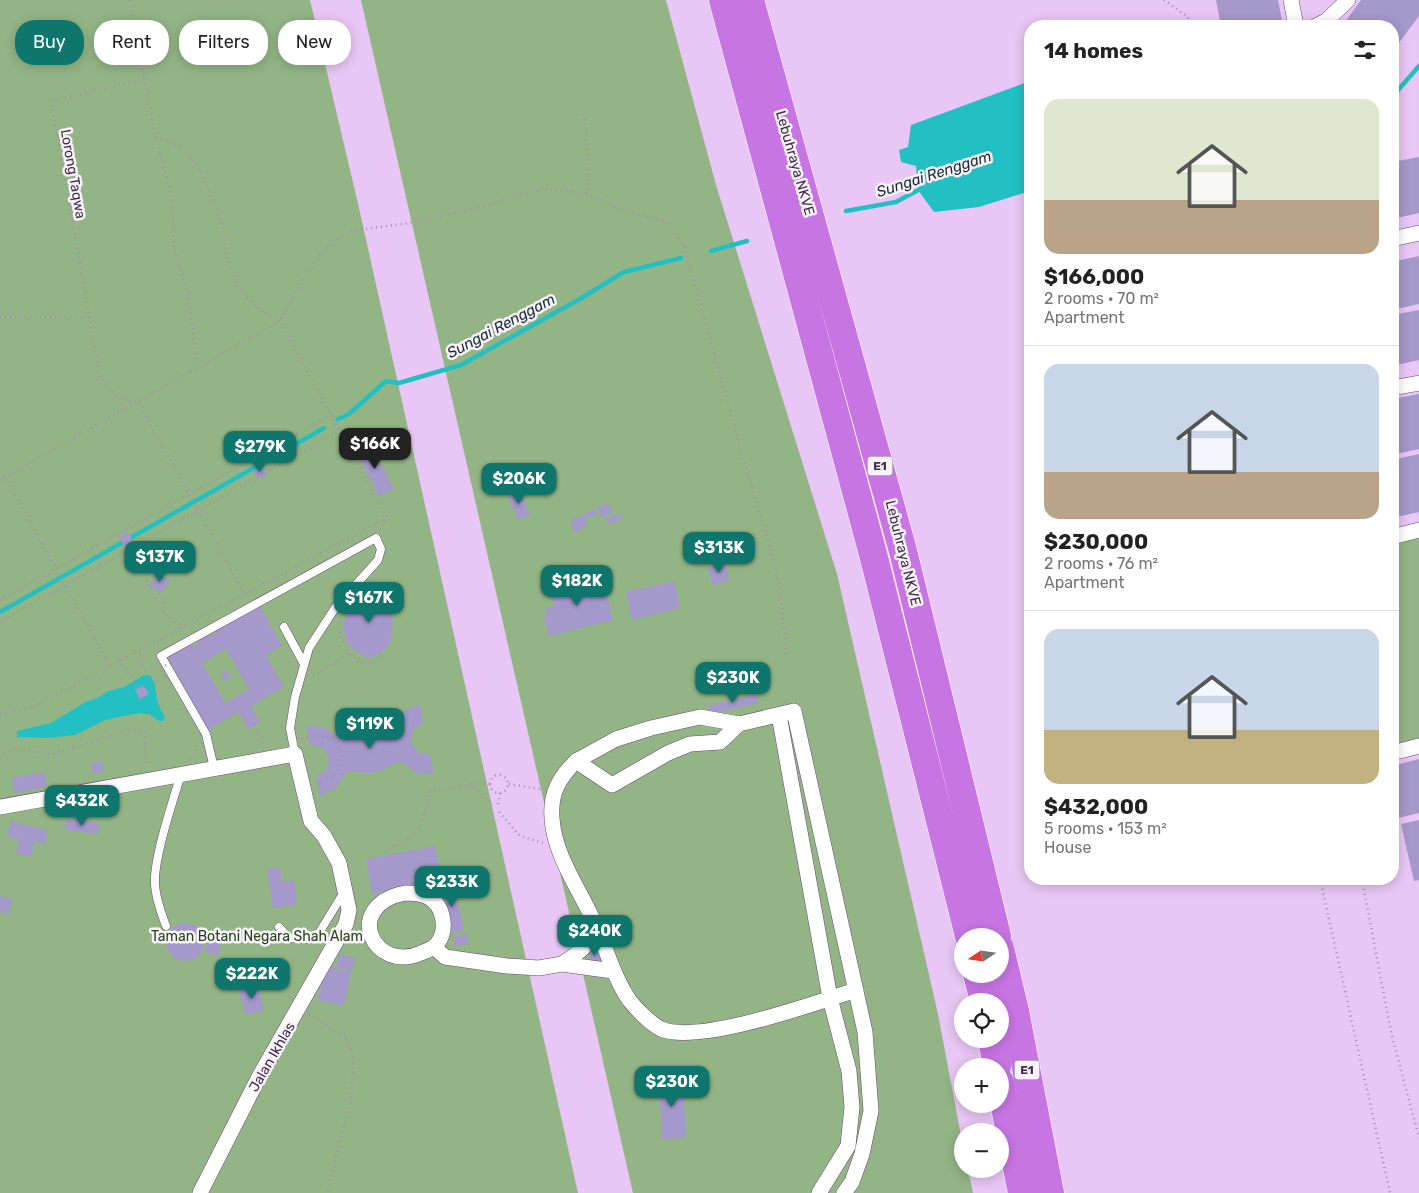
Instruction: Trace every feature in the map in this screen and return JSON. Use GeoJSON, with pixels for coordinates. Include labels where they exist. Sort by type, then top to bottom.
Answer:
{"type":"FeatureCollection","features":[{"type":"Feature","properties":{"kind":"highway","name":"Lebuhraya NKVE"},"geometry":{"type":"LineString","coordinates":[[723,0],[873,554],[967,928]]}},
{"type":"Feature","properties":{"kind":"highway","name":"Lebuhraya NKVE"},"geometry":{"type":"LineString","coordinates":[[750,0],[903,551],[995,928]]}},
{"type":"Feature","properties":{"kind":"highway","name":"E1"},"geometry":{"type":"LineString","coordinates":[[1008,983],[1050,1193]]}},
{"type":"Feature","properties":{"kind":"highway","name":"E1"},"geometry":{"type":"LineString","coordinates":[[1006,1113],[1022,1193]]}},
{"type":"Feature","properties":{"kind":"street"},"geometry":{"type":"LineString","coordinates":[[1291,0],[1295,20]]}},
{"type":"Feature","properties":{"kind":"street"},"geometry":{"type":"LineString","coordinates":[[1327,20],[1348,0]]}},
{"type":"Feature","properties":{"kind":"street"},"geometry":{"type":"LineString","coordinates":[[1399,237],[1419,233]]}},
{"type":"Feature","properties":{"kind":"street"},"geometry":{"type":"LineString","coordinates":[[1399,387],[1419,383]]}},
{"type":"Feature","properties":{"kind":"street"},"geometry":{"type":"LineString","coordinates":[[1399,535],[1419,530]]}},
{"type":"Feature","properties":{"kind":"street"},"geometry":{"type":"LineString","coordinates":[[844,1193],[852,1182],[862,1154],[870,1111],[865,1032],[856,990],[794,711],[739,724],[700,717],[651,728],[616,739],[576,761],[557,782],[554,792],[552,816],[557,841],[573,880],[596,925],[613,971],[631,1003],[661,1028],[676,1033],[744,1023],[856,990]]}},
{"type":"Feature","properties":{"kind":"street"},"geometry":{"type":"LineString","coordinates":[[779,715],[830,998],[849,1071],[852,1107],[848,1146],[819,1193]]}},
{"type":"Feature","properties":{"kind":"street"},"geometry":{"type":"LineString","coordinates":[[576,761],[612,785],[668,753],[690,744],[720,742],[739,724]]}},
{"type":"Feature","properties":{"kind":"street"},"geometry":{"type":"LineString","coordinates":[[1400,751],[1419,746]]}},
{"type":"Feature","properties":{"kind":"street"},"geometry":{"type":"LineString","coordinates":[[0,806],[214,768],[294,747]]}},
{"type":"Feature","properties":{"kind":"street","name":"Jalan Ikhlas"},"geometry":{"type":"LineString","coordinates":[[200,1193],[259,1077],[299,1010],[320,968],[346,924],[349,910],[339,863],[324,836],[311,821],[294,747]]}},
{"type":"Feature","properties":{"kind":"street"},"geometry":{"type":"LineString","coordinates":[[405,892],[418,893],[429,898],[441,913],[442,933],[434,947],[418,955],[395,956],[384,952],[376,945],[370,926],[375,907],[384,900],[405,892]]}},
{"type":"Feature","properties":{"kind":"street"},"geometry":{"type":"LineString","coordinates":[[346,924],[370,926]]}},
{"type":"Feature","properties":{"kind":"street"},"geometry":{"type":"LineString","coordinates":[[562,964],[582,950],[590,941],[596,925]]}},
{"type":"Feature","properties":{"kind":"street"},"geometry":{"type":"LineString","coordinates":[[434,947],[445,957],[507,966],[539,968],[562,964],[613,971]]}},
{"type":"Feature","properties":{"kind":"lane"},"geometry":{"type":"LineString","coordinates":[[214,768],[206,734],[161,656],[250,605],[376,538],[381,549],[378,560],[335,608],[309,648],[298,684],[290,728],[294,747]]}},
{"type":"Feature","properties":{"kind":"lane"},"geometry":{"type":"LineString","coordinates":[[284,627],[304,664]]}},
{"type":"Feature","properties":{"kind":"lane"},"geometry":{"type":"LineString","coordinates":[[166,926],[158,904],[155,882],[157,864],[181,774]]}},
{"type":"Feature","properties":{"kind":"lane"},"geometry":{"type":"LineString","coordinates":[[279,927],[289,938],[307,939],[318,933],[345,890]]}},
{"type":"Feature","properties":{"kind":"path"},"geometry":{"type":"LineString","coordinates":[[130,0],[156,137],[173,200],[174,248],[188,296],[198,367]]}},
{"type":"Feature","properties":{"kind":"path"},"geometry":{"type":"LineString","coordinates":[[1164,0],[1188,17],[1189,20]]}},
{"type":"Feature","properties":{"kind":"path","name":"Lorong Taqwa"},"geometry":{"type":"LineString","coordinates":[[138,402],[119,398],[100,377],[51,101],[144,79]]}},
{"type":"Feature","properties":{"kind":"path"},"geometry":{"type":"LineString","coordinates":[[584,114],[589,162],[587,194]]}},
{"type":"Feature","properties":{"kind":"path"},"geometry":{"type":"LineString","coordinates":[[156,137],[183,147],[199,168],[221,218],[228,262],[241,291],[260,310],[280,321],[387,518]]}},
{"type":"Feature","properties":{"kind":"path"},"geometry":{"type":"LineString","coordinates":[[0,480],[280,321],[318,259],[339,237],[357,230],[409,223],[483,206],[544,188],[587,194],[617,208],[666,222],[675,231],[686,249],[742,455],[773,557],[781,594],[786,656]]}},
{"type":"Feature","properties":{"kind":"path"},"geometry":{"type":"LineString","coordinates":[[0,317],[88,317]]}},
{"type":"Feature","properties":{"kind":"path"},"geometry":{"type":"LineString","coordinates":[[138,402],[250,605]]}},
{"type":"Feature","properties":{"kind":"path"},"geometry":{"type":"LineString","coordinates":[[0,600],[331,415]]}},
{"type":"Feature","properties":{"kind":"path"},"geometry":{"type":"LineString","coordinates":[[0,622],[340,431]]}},
{"type":"Feature","properties":{"kind":"path"},"geometry":{"type":"LineString","coordinates":[[5,477],[110,666]]}},
{"type":"Feature","properties":{"kind":"path"},"geometry":{"type":"LineString","coordinates":[[376,538],[387,518]]}},
{"type":"Feature","properties":{"kind":"path"},"geometry":{"type":"LineString","coordinates":[[0,714],[31,708],[387,518]]}},
{"type":"Feature","properties":{"kind":"path"},"geometry":{"type":"LineString","coordinates":[[126,550],[146,564],[148,586],[162,596],[164,613],[183,627]]}},
{"type":"Feature","properties":{"kind":"path"},"geometry":{"type":"LineString","coordinates":[[340,619],[342,638],[350,653],[368,664],[384,654]]}},
{"type":"Feature","properties":{"kind":"path"},"geometry":{"type":"LineString","coordinates":[[135,653],[152,684]]}},
{"type":"Feature","properties":{"kind":"path"},"geometry":{"type":"LineString","coordinates":[[298,684],[350,653]]}},
{"type":"Feature","properties":{"kind":"path"},"geometry":{"type":"LineString","coordinates":[[120,660],[137,689],[142,686],[143,689],[156,681]]}},
{"type":"Feature","properties":{"kind":"path"},"geometry":{"type":"LineString","coordinates":[[165,676],[160,668],[170,663]]}},
{"type":"Feature","properties":{"kind":"path"},"geometry":{"type":"LineString","coordinates":[[254,725],[265,746]]}},
{"type":"Feature","properties":{"kind":"path"},"geometry":{"type":"LineString","coordinates":[[0,756],[14,749],[52,754],[125,731],[144,731],[147,770]]}},
{"type":"Feature","properties":{"kind":"path"},"geometry":{"type":"LineString","coordinates":[[294,747],[321,736],[328,738],[338,746],[341,755],[339,771],[333,778],[302,785]]}},
{"type":"Feature","properties":{"kind":"path"},"geometry":{"type":"LineString","coordinates":[[497,776],[505,777],[508,784],[505,791],[500,793],[494,791],[491,784],[497,776]]}},
{"type":"Feature","properties":{"kind":"path"},"geometry":{"type":"LineString","coordinates":[[393,854],[391,846],[410,839],[419,829],[425,814],[429,792],[470,784],[491,784]]}},
{"type":"Feature","properties":{"kind":"path"},"geometry":{"type":"LineString","coordinates":[[470,784],[492,805]]}},
{"type":"Feature","properties":{"kind":"path"},"geometry":{"type":"LineString","coordinates":[[508,784],[554,792]]}},
{"type":"Feature","properties":{"kind":"path"},"geometry":{"type":"LineString","coordinates":[[498,804],[500,793]]}},
{"type":"Feature","properties":{"kind":"path"},"geometry":{"type":"LineString","coordinates":[[499,812],[520,836],[541,844],[557,841]]}},
{"type":"Feature","properties":{"kind":"path"},"geometry":{"type":"LineString","coordinates":[[1321,885],[1390,1193]]}},
{"type":"Feature","properties":{"kind":"path"},"geometry":{"type":"LineString","coordinates":[[1363,885],[1391,1032],[1419,1138]]}},
{"type":"Feature","properties":{"kind":"path"},"geometry":{"type":"LineString","coordinates":[[299,1010],[344,1035],[354,1057],[351,1098],[327,1193]]}},
{"type":"Feature","properties":{"kind":"green space","name":"Taman Botani Negara Shah Alam"},"geometry":{"type":"Polygon","coordinates":[[[0,0],[310,0],[315,20],[278,20],[278,65],[325,65],[359,208],[578,1193],[0,1193],[0,0]]]}},
{"type":"Feature","properties":{"kind":"green space"},"geometry":{"type":"Polygon","coordinates":[[[361,0],[666,0],[716,185],[837,574],[938,1014],[954,1099],[954,1113],[957,1113],[959,1123],[954,1123],[954,1178],[970,1178],[973,1193],[633,1193],[361,0]]]}},
{"type":"Feature","properties":{"kind":"green space"},"geometry":{"type":"Polygon","coordinates":[[[1419,538],[1419,742],[1399,747],[1399,542],[1419,538]]]}},
{"type":"Feature","properties":{"kind":"water"},"geometry":{"type":"Polygon","coordinates":[[[1024,83],[1024,193],[979,207],[934,212],[918,190],[916,166],[901,162],[899,150],[908,147],[911,125],[1024,83]]]}},
{"type":"Feature","properties":{"kind":"water"},"geometry":{"type":"Polygon","coordinates":[[[144,675],[150,675],[154,682],[159,705],[165,717],[163,721],[159,721],[149,714],[139,713],[105,720],[75,735],[47,738],[17,737],[17,731],[51,723],[85,702],[97,698],[108,691],[124,687],[144,675]]]}},
{"type":"Feature","properties":{"kind":"building"},"geometry":{"type":"Polygon","coordinates":[[[1216,0],[1278,0],[1282,20],[1220,20],[1216,0]]]}},
{"type":"Feature","properties":{"kind":"building"},"geometry":{"type":"Polygon","coordinates":[[[1361,0],[1419,0],[1419,16],[1399,43],[1399,20],[1346,20],[1361,0]]]}},
{"type":"Feature","properties":{"kind":"building"},"geometry":{"type":"Polygon","coordinates":[[[1419,157],[1419,213],[1399,217],[1399,161],[1419,157]]]}},
{"type":"Feature","properties":{"kind":"building"},"geometry":{"type":"Polygon","coordinates":[[[1419,256],[1419,304],[1399,308],[1399,260],[1419,256]]]}},
{"type":"Feature","properties":{"kind":"building"},"geometry":{"type":"Polygon","coordinates":[[[1419,310],[1419,360],[1399,364],[1399,314],[1419,310]]]}},
{"type":"Feature","properties":{"kind":"building"},"geometry":{"type":"Polygon","coordinates":[[[1419,394],[1419,449],[1399,453],[1399,398],[1419,394]]]}},
{"type":"Feature","properties":{"kind":"building"},"geometry":{"type":"Polygon","coordinates":[[[370,443],[394,489],[379,496],[356,451],[370,443]]]}},
{"type":"Feature","properties":{"kind":"building"},"geometry":{"type":"Polygon","coordinates":[[[1419,454],[1419,512],[1399,516],[1399,458],[1419,454]]]}},
{"type":"Feature","properties":{"kind":"building"},"geometry":{"type":"Polygon","coordinates":[[[261,466],[267,475],[258,479],[253,471],[261,466]]]}},
{"type":"Feature","properties":{"kind":"building"},"geometry":{"type":"Polygon","coordinates":[[[520,490],[530,515],[518,520],[508,496],[520,490]]]}},
{"type":"Feature","properties":{"kind":"building"},"geometry":{"type":"Polygon","coordinates":[[[608,503],[612,513],[601,517],[598,507],[608,503]]]}},
{"type":"Feature","properties":{"kind":"building"},"geometry":{"type":"Polygon","coordinates":[[[595,509],[597,515],[586,519],[584,514],[595,509]]]}},
{"type":"Feature","properties":{"kind":"building"},"geometry":{"type":"Polygon","coordinates":[[[621,513],[623,519],[608,524],[606,518],[621,513]]]}},
{"type":"Feature","properties":{"kind":"building"},"geometry":{"type":"Polygon","coordinates":[[[583,515],[587,527],[574,532],[570,520],[583,515]]]}},
{"type":"Feature","properties":{"kind":"building"},"geometry":{"type":"Polygon","coordinates":[[[128,532],[133,541],[124,546],[119,537],[128,532]]]}},
{"type":"Feature","properties":{"kind":"building"},"geometry":{"type":"Polygon","coordinates":[[[726,564],[729,581],[712,585],[708,568],[726,564]]]}},
{"type":"Feature","properties":{"kind":"building"},"geometry":{"type":"Polygon","coordinates":[[[158,573],[170,581],[162,593],[150,585],[158,573]]]}},
{"type":"Feature","properties":{"kind":"building"},"geometry":{"type":"Polygon","coordinates":[[[594,577],[599,596],[607,595],[613,620],[549,636],[543,615],[547,615],[545,609],[554,607],[550,588],[594,577]]]}},
{"type":"Feature","properties":{"kind":"building"},"geometry":{"type":"Polygon","coordinates":[[[674,581],[680,608],[632,620],[626,592],[674,581]]]}},
{"type":"Feature","properties":{"kind":"building"},"geometry":{"type":"Polygon","coordinates":[[[370,582],[389,607],[393,623],[391,641],[387,647],[381,653],[368,658],[361,655],[347,643],[343,626],[349,608],[370,582]]]}},
{"type":"Feature","properties":{"kind":"building"},"geometry":{"type":"Polygon","coordinates":[[[260,606],[282,646],[266,655],[284,687],[251,706],[260,722],[248,729],[239,712],[208,730],[164,651],[187,637],[193,647],[199,644],[193,634],[205,627],[211,636],[217,633],[212,624],[239,608],[243,616],[260,606]],[[226,649],[202,663],[225,703],[249,689],[226,649]]]}},
{"type":"Feature","properties":{"kind":"building"},"geometry":{"type":"Polygon","coordinates":[[[227,670],[231,677],[224,681],[221,674],[227,670]]]}},
{"type":"Feature","properties":{"kind":"building"},"geometry":{"type":"Polygon","coordinates":[[[144,685],[149,694],[140,699],[135,690],[144,685]]]}},
{"type":"Feature","properties":{"kind":"building"},"geometry":{"type":"Polygon","coordinates":[[[756,694],[758,703],[710,714],[708,706],[756,694]]]}},
{"type":"Feature","properties":{"kind":"building"},"geometry":{"type":"Polygon","coordinates":[[[420,704],[423,723],[414,729],[412,745],[419,753],[430,754],[434,774],[417,773],[400,761],[382,770],[370,773],[347,771],[336,788],[320,796],[316,776],[326,771],[329,760],[325,750],[321,747],[310,745],[306,726],[323,727],[340,738],[358,729],[370,726],[393,729],[404,711],[420,704]]]}},
{"type":"Feature","properties":{"kind":"building"},"geometry":{"type":"Polygon","coordinates":[[[1419,759],[1419,813],[1399,818],[1399,764],[1419,759]]]}},
{"type":"Feature","properties":{"kind":"building"},"geometry":{"type":"Polygon","coordinates":[[[102,761],[104,771],[93,774],[90,763],[102,761]]]}},
{"type":"Feature","properties":{"kind":"building"},"geometry":{"type":"Polygon","coordinates":[[[44,772],[47,786],[15,793],[12,778],[44,772]]]}},
{"type":"Feature","properties":{"kind":"building"},"geometry":{"type":"Polygon","coordinates":[[[67,819],[99,823],[98,834],[65,830],[67,819]]]}},
{"type":"Feature","properties":{"kind":"building"},"geometry":{"type":"Polygon","coordinates":[[[1419,820],[1419,880],[1414,881],[1401,824],[1419,820]]]}},
{"type":"Feature","properties":{"kind":"building"},"geometry":{"type":"Polygon","coordinates":[[[11,821],[48,830],[45,844],[35,841],[31,857],[16,853],[19,839],[7,836],[11,821]]]}},
{"type":"Feature","properties":{"kind":"building"},"geometry":{"type":"Polygon","coordinates":[[[435,846],[442,881],[372,894],[366,859],[435,846]]]}},
{"type":"Feature","properties":{"kind":"building"},"geometry":{"type":"Polygon","coordinates":[[[280,867],[282,882],[294,880],[297,904],[273,908],[267,869],[280,867]]]}},
{"type":"Feature","properties":{"kind":"building"},"geometry":{"type":"Polygon","coordinates":[[[453,883],[464,930],[452,933],[441,886],[453,883]]]}},
{"type":"Feature","properties":{"kind":"building"},"geometry":{"type":"Polygon","coordinates":[[[0,896],[12,899],[9,914],[0,912],[0,896]]]}},
{"type":"Feature","properties":{"kind":"building"},"geometry":{"type":"Polygon","coordinates":[[[185,923],[199,928],[204,942],[199,956],[185,961],[171,956],[166,942],[171,928],[185,923]]]}},
{"type":"Feature","properties":{"kind":"building"},"geometry":{"type":"Polygon","coordinates":[[[467,934],[469,943],[455,947],[453,937],[467,934]]]}},
{"type":"Feature","properties":{"kind":"building"},"geometry":{"type":"Polygon","coordinates":[[[208,937],[221,940],[219,955],[205,952],[208,937]]]}},
{"type":"Feature","properties":{"kind":"building"},"geometry":{"type":"Polygon","coordinates":[[[599,949],[603,961],[591,964],[588,952],[599,949]]]}},
{"type":"Feature","properties":{"kind":"building"},"geometry":{"type":"Polygon","coordinates":[[[339,954],[355,958],[352,971],[336,967],[339,954]]]}},
{"type":"Feature","properties":{"kind":"building"},"geometry":{"type":"Polygon","coordinates":[[[242,961],[249,984],[237,988],[230,964],[242,961]]]}},
{"type":"Feature","properties":{"kind":"building"},"geometry":{"type":"Polygon","coordinates":[[[326,966],[351,972],[344,1006],[318,1000],[326,966]]]}},
{"type":"Feature","properties":{"kind":"building"},"geometry":{"type":"Polygon","coordinates":[[[258,985],[264,1010],[245,1015],[239,990],[258,985]]]}},
{"type":"Feature","properties":{"kind":"building"},"geometry":{"type":"Polygon","coordinates":[[[683,1077],[686,1138],[662,1139],[659,1078],[683,1077]]]}},
{"type":"Feature","properties":{"kind":"waterway","name":"Sungai Renggam"},"geometry":{"type":"LineString","coordinates":[[1399,89],[1419,66]]}},
{"type":"Feature","properties":{"kind":"waterway","name":"Sungai Renggam"},"geometry":{"type":"LineString","coordinates":[[846,211],[896,202],[922,188]]}},
{"type":"Feature","properties":{"kind":"waterway","name":"Sungai Renggam"},"geometry":{"type":"LineString","coordinates":[[711,251],[747,241]]}},
{"type":"Feature","properties":{"kind":"waterway","name":"Sungai Renggam"},"geometry":{"type":"LineString","coordinates":[[338,419],[349,414],[386,381],[399,383],[461,365],[578,300],[624,272],[681,258]]}},
{"type":"Feature","properties":{"kind":"waterway","name":"Sungai Renggam"},"geometry":{"type":"LineString","coordinates":[[0,612],[324,428]]}}]}
